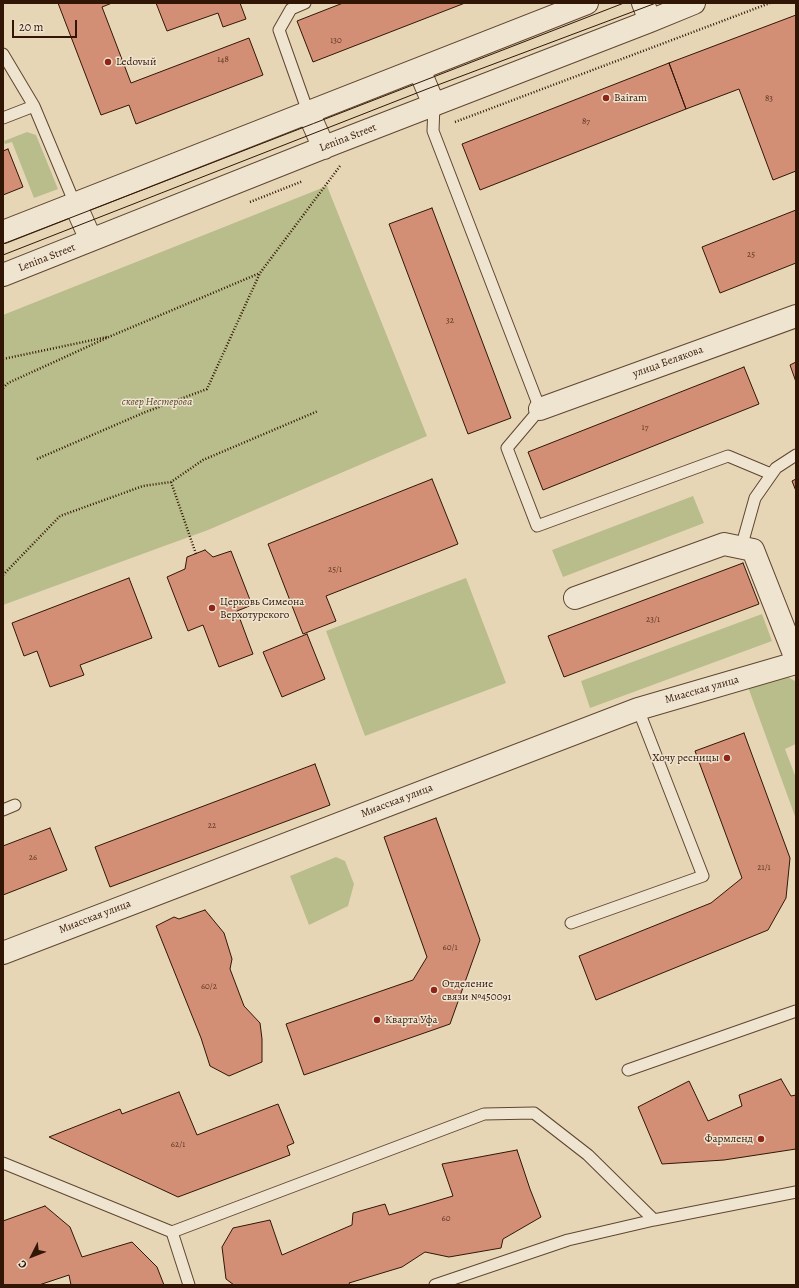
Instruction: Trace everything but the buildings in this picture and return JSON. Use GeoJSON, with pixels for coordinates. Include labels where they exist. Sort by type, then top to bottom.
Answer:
{"type":"FeatureCollection","features":[{"type":"Feature","properties":{"kind":"street"},"geometry":{"type":"LineString","coordinates":[[3,232],[587,3]]}},
{"type":"Feature","properties":{"kind":"street","name":"Lenina Street"},"geometry":{"type":"LineString","coordinates":[[3,275],[91,240],[330,156],[434,105],[646,12],[694,3]]}},
{"type":"Feature","properties":{"kind":"street"},"geometry":{"type":"LineString","coordinates":[[419,69],[434,105]]}},
{"type":"Feature","properties":{"kind":"street"},"geometry":{"type":"LineString","coordinates":[[308,112],[330,156]]}},
{"type":"Feature","properties":{"kind":"street"},"geometry":{"type":"LineString","coordinates":[[75,204],[91,240]]}},
{"type":"Feature","properties":{"kind":"street","name":"улица Белякова"},"geometry":{"type":"LineString","coordinates":[[540,409],[796,316]]}},
{"type":"Feature","properties":{"kind":"street"},"geometry":{"type":"LineString","coordinates":[[575,598],[724,544],[753,550],[796,659]]}},
{"type":"Feature","properties":{"kind":"street","name":"Миасская улица"},"geometry":{"type":"LineString","coordinates":[[3,953],[638,709],[796,663]]}},
{"type":"Feature","properties":{"kind":"lane"},"geometry":{"type":"LineString","coordinates":[[305,3],[290,9],[280,30],[308,112]]}},
{"type":"Feature","properties":{"kind":"lane"},"geometry":{"type":"LineString","coordinates":[[3,54],[34,106],[75,204]]}},
{"type":"Feature","properties":{"kind":"lane"},"geometry":{"type":"LineString","coordinates":[[434,105],[433,131],[540,409],[507,448],[537,526],[728,456],[771,474]]}},
{"type":"Feature","properties":{"kind":"lane"},"geometry":{"type":"LineString","coordinates":[[3,118],[34,106]]}},
{"type":"Feature","properties":{"kind":"lane"},"geometry":{"type":"LineString","coordinates":[[741,548],[755,498],[776,468],[796,454]]}},
{"type":"Feature","properties":{"kind":"lane"},"geometry":{"type":"LineString","coordinates":[[571,924],[702,876],[638,709]]}},
{"type":"Feature","properties":{"kind":"lane"},"geometry":{"type":"LineString","coordinates":[[3,810],[15,805]]}},
{"type":"Feature","properties":{"kind":"lane"},"geometry":{"type":"LineString","coordinates":[[628,1070],[796,1011]]}},
{"type":"Feature","properties":{"kind":"lane"},"geometry":{"type":"LineString","coordinates":[[3,1163],[172,1232],[484,1114],[534,1113],[588,1155],[654,1220]]}},
{"type":"Feature","properties":{"kind":"lane"},"geometry":{"type":"LineString","coordinates":[[435,1285],[568,1240],[654,1220],[796,1192]]}},
{"type":"Feature","properties":{"kind":"lane"},"geometry":{"type":"LineString","coordinates":[[172,1232],[189,1285]]}},
{"type":"Feature","properties":{"kind":"path"},"geometry":{"type":"LineString","coordinates":[[433,131],[770,3]]}},
{"type":"Feature","properties":{"kind":"path"},"geometry":{"type":"LineString","coordinates":[[36,459],[143,413],[207,389],[260,273],[343,161],[330,156]]}},
{"type":"Feature","properties":{"kind":"path"},"geometry":{"type":"LineString","coordinates":[[244,205],[309,178]]}},
{"type":"Feature","properties":{"kind":"path"},"geometry":{"type":"LineString","coordinates":[[3,388],[8,383],[111,336],[260,273]]}},
{"type":"Feature","properties":{"kind":"path"},"geometry":{"type":"LineString","coordinates":[[3,359],[111,336]]}},
{"type":"Feature","properties":{"kind":"path"},"geometry":{"type":"LineString","coordinates":[[3,575],[60,516],[143,486],[171,482],[203,460],[318,411]]}},
{"type":"Feature","properties":{"kind":"path"},"geometry":{"type":"LineString","coordinates":[[171,482],[196,554]]}},
{"type":"Feature","properties":{"kind":"green space"},"geometry":{"type":"Polygon","coordinates":[[[27,132],[36,135],[58,189],[34,198],[12,142],[5,144],[4,141],[27,132]]]}},
{"type":"Feature","properties":{"kind":"green space","name":"сквер Нестерова"},"geometry":{"type":"Polygon","coordinates":[[[327,186],[427,436],[208,530],[3,605],[3,315],[327,186]]]}},
{"type":"Feature","properties":{"kind":"green space"},"geometry":{"type":"Polygon","coordinates":[[[693,496],[704,523],[563,577],[552,550],[693,496]]]}},
{"type":"Feature","properties":{"kind":"green space"},"geometry":{"type":"Polygon","coordinates":[[[466,578],[506,683],[365,736],[326,631],[466,578]]]}},
{"type":"Feature","properties":{"kind":"green space"},"geometry":{"type":"Polygon","coordinates":[[[762,614],[772,641],[590,708],[581,681],[762,614]]]}},
{"type":"Feature","properties":{"kind":"green space"},"geometry":{"type":"Polygon","coordinates":[[[783,674],[796,683],[796,744],[785,749],[796,778],[796,819],[748,687],[783,674]]]}},
{"type":"Feature","properties":{"kind":"green space"},"geometry":{"type":"Polygon","coordinates":[[[336,857],[345,861],[354,884],[348,906],[309,925],[290,876],[336,857]]]}},
{"type":"Feature","properties":{"kind":"tram line"},"geometry":{"type":"LineString","coordinates":[[3,244],[624,3]]}},
{"type":"Feature","properties":{"kind":"tram line"},"geometry":{"type":"LineString","coordinates":[[3,255],[427,89],[656,3]]}},
{"type":"Feature","properties":{"kind":"place","name":"Ledovый"},"geometry":{"type":"Point","coordinates":[108,62]}},
{"type":"Feature","properties":{"kind":"place","name":"Bairam"},"geometry":{"type":"Point","coordinates":[606,98]}},
{"type":"Feature","properties":{"kind":"place","name":"Церковь Симеона Верхотурского"},"geometry":{"type":"Point","coordinates":[212,608]}},
{"type":"Feature","properties":{"kind":"place","name":"Хочу ресницы"},"geometry":{"type":"Point","coordinates":[727,758]}},
{"type":"Feature","properties":{"kind":"place","name":"Отделение связи №450091"},"geometry":{"type":"Point","coordinates":[434,990]}},
{"type":"Feature","properties":{"kind":"place","name":"Кварта Уфа"},"geometry":{"type":"Point","coordinates":[377,1020]}},
{"type":"Feature","properties":{"kind":"place","name":"Фармленд"},"geometry":{"type":"Point","coordinates":[761,1139]}}]}
